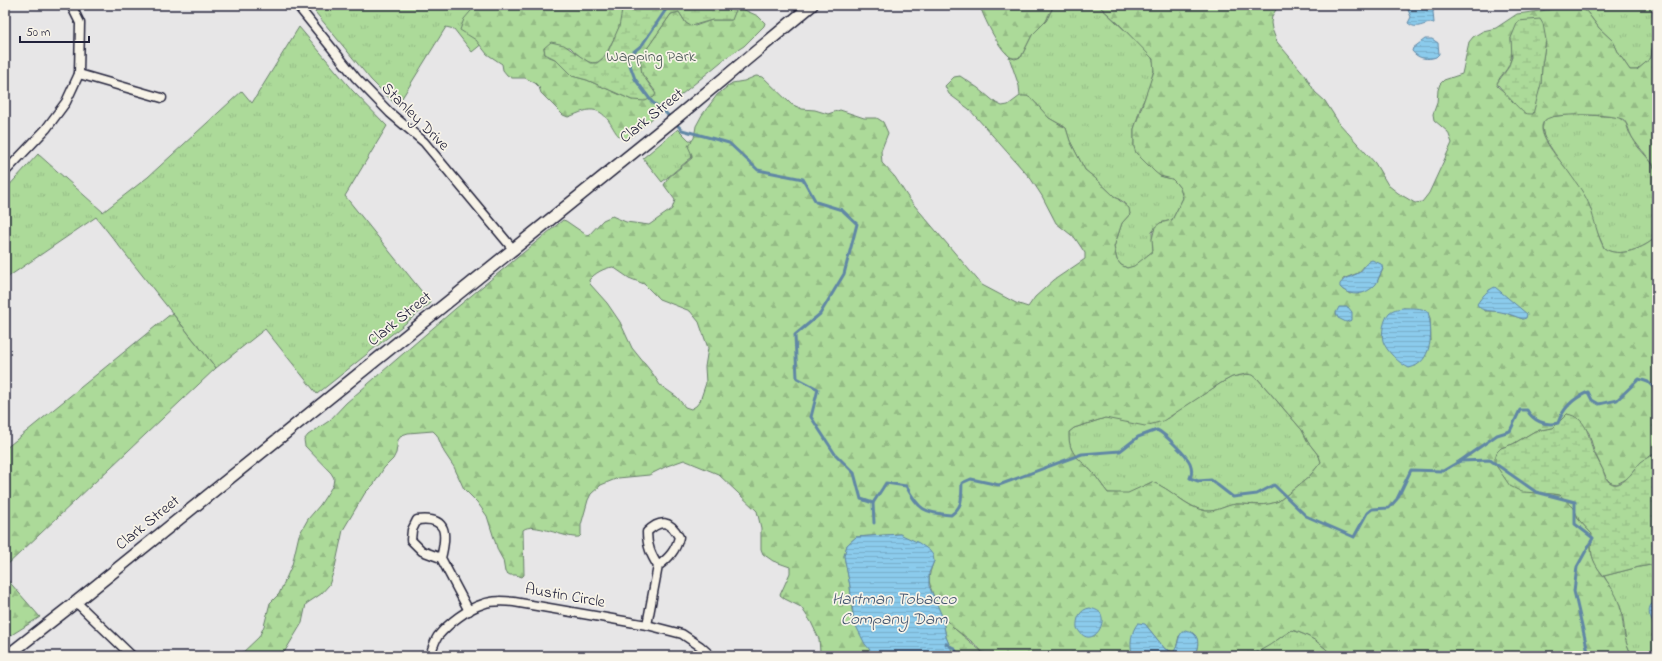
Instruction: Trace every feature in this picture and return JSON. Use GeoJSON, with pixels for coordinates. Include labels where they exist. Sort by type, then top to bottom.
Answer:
{"type":"FeatureCollection","features":[{"type":"Feature","properties":{"kind":"main road","name":"Clark Street"},"geometry":{"type":"LineString","coordinates":[[6,656],[76,602],[672,121],[812,5]]}},
{"type":"Feature","properties":{"kind":"street"},"geometry":{"type":"LineString","coordinates":[[5,172],[46,129],[66,102],[79,74],[80,24],[71,5]]}},
{"type":"Feature","properties":{"kind":"street","name":"Stanley Drive"},"geometry":{"type":"LineString","coordinates":[[297,5],[356,78],[390,113],[424,142],[513,249]]}},
{"type":"Feature","properties":{"kind":"street"},"geometry":{"type":"LineString","coordinates":[[79,74],[162,98]]}},
{"type":"Feature","properties":{"kind":"street"},"geometry":{"type":"LineString","coordinates":[[441,558],[422,551],[412,540],[412,530],[417,520],[428,518],[437,521],[444,530],[444,546],[441,558],[469,611]]}},
{"type":"Feature","properties":{"kind":"street"},"geometry":{"type":"LineString","coordinates":[[647,625],[658,566],[668,559],[677,547],[679,537],[674,527],[666,523],[655,525],[647,532],[647,543],[650,555],[658,566]]}},
{"type":"Feature","properties":{"kind":"street","name":"Austin Circle"},"geometry":{"type":"LineString","coordinates":[[430,656],[438,637],[453,622],[484,603],[498,601],[514,602],[647,625],[682,634],[700,646],[711,656]]}},
{"type":"Feature","properties":{"kind":"street"},"geometry":{"type":"LineString","coordinates":[[76,602],[132,656]]}},
{"type":"Feature","properties":{"kind":"green space"},"geometry":{"type":"Polygon","coordinates":[[[313,5],[529,5],[472,52],[454,29],[446,27],[397,106],[371,80],[311,7],[313,5]]]}},
{"type":"Feature","properties":{"kind":"green space","name":"Wapping Park"},"geometry":{"type":"Polygon","coordinates":[[[476,5],[623,5],[621,21],[617,33],[607,53],[598,62],[593,63],[582,58],[570,47],[544,48],[547,56],[555,59],[572,76],[587,80],[632,100],[655,91],[642,74],[640,62],[646,50],[671,14],[679,12],[686,23],[695,26],[712,20],[731,20],[735,12],[740,8],[758,16],[765,23],[764,26],[744,46],[727,57],[632,136],[625,139],[620,137],[601,113],[590,110],[568,117],[563,115],[541,93],[539,87],[535,83],[525,78],[512,78],[507,75],[503,70],[502,64],[487,54],[476,40],[460,30],[464,19],[476,5]]]}},
{"type":"Feature","properties":{"kind":"green space"},"geometry":{"type":"Polygon","coordinates":[[[623,5],[732,5],[735,12],[732,20],[712,20],[691,26],[686,23],[679,12],[671,14],[646,50],[640,62],[642,74],[656,94],[654,97],[645,101],[632,100],[587,80],[572,76],[555,59],[545,54],[544,48],[551,42],[564,45],[590,63],[597,63],[606,56],[619,27],[623,5]]]}},
{"type":"Feature","properties":{"kind":"green space"},"geometry":{"type":"Polygon","coordinates":[[[976,5],[1054,5],[1046,21],[1032,35],[1021,57],[1012,58],[1001,47],[989,27],[981,9],[976,5]]]}},
{"type":"Feature","properties":{"kind":"green space"},"geometry":{"type":"Polygon","coordinates":[[[1054,5],[1098,5],[1150,54],[1155,65],[1149,89],[1141,106],[1134,129],[1134,147],[1160,176],[1172,179],[1176,183],[1180,188],[1183,198],[1172,220],[1160,223],[1152,232],[1153,251],[1134,267],[1127,268],[1121,265],[1117,260],[1114,247],[1122,223],[1130,214],[1125,203],[1114,196],[1085,170],[1070,141],[1066,128],[1049,118],[1030,98],[1020,96],[1019,86],[1009,57],[1015,59],[1021,57],[1032,35],[1046,21],[1054,5]]]}},
{"type":"Feature","properties":{"kind":"green space"},"geometry":{"type":"Polygon","coordinates":[[[1098,5],[1279,5],[1272,16],[1271,23],[1277,42],[1305,75],[1315,92],[1325,101],[1339,123],[1375,163],[1388,185],[1415,203],[1422,202],[1429,193],[1452,143],[1448,132],[1434,120],[1433,114],[1437,103],[1440,84],[1444,80],[1462,74],[1469,42],[1473,37],[1483,31],[1496,28],[1517,14],[1555,9],[1582,9],[1587,12],[1599,28],[1613,41],[1619,54],[1630,70],[1637,70],[1651,58],[1657,16],[1657,174],[1649,159],[1632,137],[1624,120],[1599,115],[1564,115],[1555,116],[1545,120],[1542,127],[1548,145],[1586,198],[1604,248],[1617,252],[1632,251],[1646,244],[1657,236],[1657,453],[1640,463],[1628,478],[1617,484],[1611,483],[1607,479],[1594,451],[1589,433],[1578,418],[1567,414],[1553,428],[1535,431],[1513,444],[1501,448],[1554,494],[1560,495],[1570,503],[1579,520],[1592,534],[1591,547],[1594,561],[1617,597],[1621,610],[1625,637],[1629,650],[1633,656],[1333,656],[1314,640],[1304,634],[1292,630],[1267,647],[1255,652],[1238,656],[1194,656],[1198,644],[1197,638],[1193,633],[1179,636],[1176,649],[1173,652],[1165,649],[1145,624],[1132,653],[1133,656],[985,656],[976,645],[952,627],[941,614],[929,580],[934,561],[900,534],[856,537],[847,545],[844,556],[850,586],[852,610],[872,654],[875,656],[824,656],[820,651],[819,639],[811,622],[801,607],[780,595],[790,573],[790,567],[773,561],[763,554],[761,549],[761,528],[757,511],[718,474],[684,460],[649,475],[618,478],[601,485],[591,494],[588,500],[581,525],[581,535],[579,537],[534,528],[523,530],[524,575],[522,577],[510,575],[505,572],[503,560],[498,551],[487,516],[477,502],[464,489],[454,467],[444,452],[437,435],[433,431],[408,433],[402,435],[398,440],[396,453],[393,459],[384,468],[374,484],[365,493],[343,530],[335,567],[329,585],[321,594],[306,604],[302,623],[282,656],[239,656],[259,637],[264,626],[270,603],[279,594],[292,565],[299,535],[308,519],[320,505],[333,485],[334,478],[331,473],[305,446],[304,440],[308,435],[329,421],[346,403],[455,309],[563,220],[588,236],[603,220],[612,216],[626,222],[649,225],[672,209],[675,200],[664,185],[669,177],[692,158],[688,146],[694,138],[696,126],[702,115],[717,95],[732,83],[744,81],[756,76],[763,77],[791,104],[802,109],[815,110],[828,114],[840,110],[864,118],[877,118],[883,122],[888,133],[881,151],[882,163],[895,177],[909,199],[982,285],[1016,303],[1028,307],[1035,297],[1054,280],[1085,259],[1085,253],[1075,238],[1056,223],[1031,179],[969,109],[949,94],[945,86],[954,77],[960,76],[1002,106],[1008,105],[1020,96],[1027,96],[1032,99],[1049,118],[1066,128],[1070,141],[1085,170],[1129,208],[1130,214],[1122,223],[1114,247],[1117,260],[1121,265],[1127,268],[1134,266],[1153,251],[1152,239],[1155,227],[1160,223],[1172,220],[1183,198],[1180,188],[1172,179],[1160,176],[1136,153],[1134,147],[1134,129],[1154,71],[1153,59],[1098,5]],[[1511,38],[1512,53],[1510,63],[1500,78],[1497,86],[1510,97],[1541,84],[1546,40],[1511,38]],[[1369,261],[1358,273],[1343,279],[1342,289],[1350,294],[1377,282],[1383,269],[1369,261]],[[613,267],[606,268],[591,277],[589,280],[590,284],[607,303],[620,322],[632,348],[660,385],[677,397],[685,407],[691,409],[696,406],[700,401],[706,383],[705,367],[708,348],[699,322],[690,311],[659,299],[644,284],[629,278],[613,267]],[[1490,289],[1485,311],[1500,311],[1523,319],[1490,289]],[[1403,308],[1431,341],[1430,318],[1426,310],[1403,308]],[[1246,374],[1232,377],[1163,421],[1145,426],[1105,418],[1074,428],[1069,432],[1070,446],[1076,456],[1093,473],[1108,493],[1128,493],[1152,482],[1166,489],[1192,506],[1206,511],[1236,504],[1263,505],[1279,501],[1309,477],[1321,462],[1319,456],[1308,442],[1302,430],[1253,375],[1246,374]]]}},
{"type":"Feature","properties":{"kind":"green space"},"geometry":{"type":"Polygon","coordinates":[[[1554,5],[1657,5],[1657,16],[1651,58],[1637,70],[1630,70],[1619,54],[1613,41],[1599,28],[1587,12],[1582,9],[1555,9],[1554,5]]]}},
{"type":"Feature","properties":{"kind":"green space"},"geometry":{"type":"Polygon","coordinates":[[[1540,19],[1543,24],[1546,40],[1541,84],[1533,114],[1528,114],[1523,112],[1504,93],[1497,83],[1508,68],[1512,57],[1511,38],[1518,21],[1540,19]]]}},
{"type":"Feature","properties":{"kind":"green space"},"geometry":{"type":"Polygon","coordinates":[[[299,27],[352,90],[387,126],[345,196],[431,303],[317,394],[265,329],[216,368],[96,217],[5,279],[5,190],[38,154],[103,212],[148,177],[242,91],[252,103],[299,27]]]}},
{"type":"Feature","properties":{"kind":"green space"},"geometry":{"type":"Polygon","coordinates":[[[1574,114],[1618,117],[1626,123],[1629,132],[1638,147],[1652,163],[1657,174],[1657,236],[1639,248],[1632,251],[1617,252],[1604,248],[1595,227],[1590,208],[1544,137],[1542,127],[1544,121],[1549,117],[1574,114]]]}},
{"type":"Feature","properties":{"kind":"green space"},"geometry":{"type":"Polygon","coordinates":[[[678,129],[689,140],[703,142],[691,153],[692,157],[662,182],[643,158],[678,129]]]}},
{"type":"Feature","properties":{"kind":"green space"},"geometry":{"type":"Polygon","coordinates":[[[172,313],[216,368],[5,567],[5,449],[172,313]]]}},
{"type":"Feature","properties":{"kind":"green space"},"geometry":{"type":"Polygon","coordinates":[[[1246,374],[1253,375],[1258,379],[1302,430],[1308,442],[1319,456],[1321,462],[1309,477],[1279,501],[1264,505],[1237,504],[1206,511],[1192,506],[1152,482],[1128,494],[1108,493],[1093,473],[1076,456],[1070,446],[1069,432],[1074,428],[1105,418],[1169,418],[1221,383],[1232,377],[1246,374]]]}},
{"type":"Feature","properties":{"kind":"green space"},"geometry":{"type":"Polygon","coordinates":[[[1567,414],[1574,416],[1583,423],[1588,433],[1593,451],[1608,481],[1611,483],[1619,484],[1624,481],[1641,462],[1657,453],[1657,564],[1604,576],[1596,566],[1592,556],[1592,534],[1579,520],[1574,508],[1560,495],[1522,492],[1510,486],[1495,464],[1497,452],[1501,448],[1513,444],[1535,431],[1553,428],[1567,414]]]}},
{"type":"Feature","properties":{"kind":"green space"},"geometry":{"type":"Polygon","coordinates":[[[1657,564],[1657,602],[1654,602],[1653,624],[1657,629],[1657,656],[1633,656],[1627,645],[1621,609],[1604,576],[1657,564]]]}},
{"type":"Feature","properties":{"kind":"green space"},"geometry":{"type":"Polygon","coordinates":[[[5,577],[40,617],[5,639],[5,577]]]}},
{"type":"Feature","properties":{"kind":"green space"},"geometry":{"type":"Polygon","coordinates":[[[942,616],[985,656],[954,656],[946,637],[942,616]]]}},
{"type":"Feature","properties":{"kind":"green space"},"geometry":{"type":"Polygon","coordinates":[[[1292,630],[1304,634],[1314,640],[1333,656],[1238,656],[1261,650],[1292,630]]]}},
{"type":"Feature","properties":{"kind":"water"},"geometry":{"type":"Polygon","coordinates":[[[1406,5],[1435,5],[1433,12],[1434,23],[1418,26],[1411,25],[1408,23],[1411,17],[1406,5]]]}},
{"type":"Feature","properties":{"kind":"water"},"geometry":{"type":"Polygon","coordinates":[[[1425,39],[1432,39],[1438,43],[1439,54],[1436,57],[1423,58],[1417,56],[1412,51],[1413,48],[1425,39]]]}},
{"type":"Feature","properties":{"kind":"water"},"geometry":{"type":"Polygon","coordinates":[[[1372,260],[1381,264],[1383,268],[1377,283],[1372,288],[1363,293],[1354,294],[1349,293],[1340,287],[1340,284],[1344,279],[1360,272],[1372,260]]]}},
{"type":"Feature","properties":{"kind":"water"},"geometry":{"type":"Polygon","coordinates":[[[1495,287],[1527,314],[1526,318],[1523,319],[1504,313],[1484,310],[1479,307],[1477,304],[1483,296],[1495,287]]]}},
{"type":"Feature","properties":{"kind":"water"},"geometry":{"type":"Polygon","coordinates":[[[1339,307],[1348,307],[1352,312],[1352,320],[1346,322],[1338,318],[1336,313],[1339,307]]]}},
{"type":"Feature","properties":{"kind":"water"},"geometry":{"type":"Polygon","coordinates":[[[1403,308],[1426,310],[1428,312],[1431,328],[1431,337],[1427,353],[1423,360],[1417,365],[1409,368],[1390,353],[1382,338],[1384,322],[1389,313],[1403,308]]]}},
{"type":"Feature","properties":{"kind":"water","name":"Hartman Tobacco Company Dam"},"geometry":{"type":"Polygon","coordinates":[[[900,534],[919,543],[933,555],[934,561],[929,573],[929,586],[942,616],[946,637],[954,656],[875,656],[865,644],[854,622],[850,586],[844,556],[847,545],[856,537],[900,534]]]}},
{"type":"Feature","properties":{"kind":"water"},"geometry":{"type":"Polygon","coordinates":[[[1654,602],[1657,602],[1657,629],[1649,612],[1651,605],[1654,602]]]}},
{"type":"Feature","properties":{"kind":"water"},"geometry":{"type":"Polygon","coordinates":[[[1090,608],[1100,613],[1102,619],[1099,630],[1096,634],[1091,637],[1087,637],[1077,628],[1077,621],[1081,612],[1090,608]]]}},
{"type":"Feature","properties":{"kind":"water"},"geometry":{"type":"Polygon","coordinates":[[[1138,623],[1145,624],[1165,649],[1173,652],[1177,647],[1182,632],[1185,630],[1190,631],[1196,636],[1198,643],[1194,656],[1133,656],[1131,639],[1138,623]]]}},
{"type":"Feature","properties":{"kind":"waterway"},"geometry":{"type":"LineString","coordinates":[[669,5],[642,45],[627,57],[635,79],[652,102],[664,111],[682,130],[729,143],[758,170],[803,179],[816,202],[842,210],[857,224],[844,274],[820,314],[795,335],[797,378],[818,389],[811,417],[835,454],[854,473],[861,499],[873,503],[886,483],[906,486],[915,501],[923,509],[934,513],[951,515],[960,504],[962,497],[962,483],[971,479],[999,485],[1082,454],[1120,451],[1138,437],[1157,430],[1170,440],[1188,460],[1191,469],[1190,478],[1198,481],[1211,480],[1233,497],[1257,494],[1274,485],[1306,516],[1354,537],[1367,513],[1372,509],[1389,508],[1397,499],[1411,470],[1443,471],[1497,435],[1510,431],[1520,410],[1527,410],[1536,420],[1540,422],[1553,424],[1558,423],[1566,408],[1570,404],[1578,397],[1588,392],[1592,400],[1599,404],[1617,400],[1639,379],[1648,382],[1657,391]]}},
{"type":"Feature","properties":{"kind":"waterway"},"geometry":{"type":"LineString","coordinates":[[1460,461],[1490,460],[1536,492],[1575,502],[1575,524],[1593,538],[1577,567],[1574,591],[1589,656]]}},
{"type":"Feature","properties":{"kind":"waterway"},"geometry":{"type":"LineString","coordinates":[[873,503],[874,523]]}},
{"type":"Feature","properties":{"kind":"waterway"},"geometry":{"type":"LineString","coordinates":[[946,644],[954,648],[959,656]]}}]}
